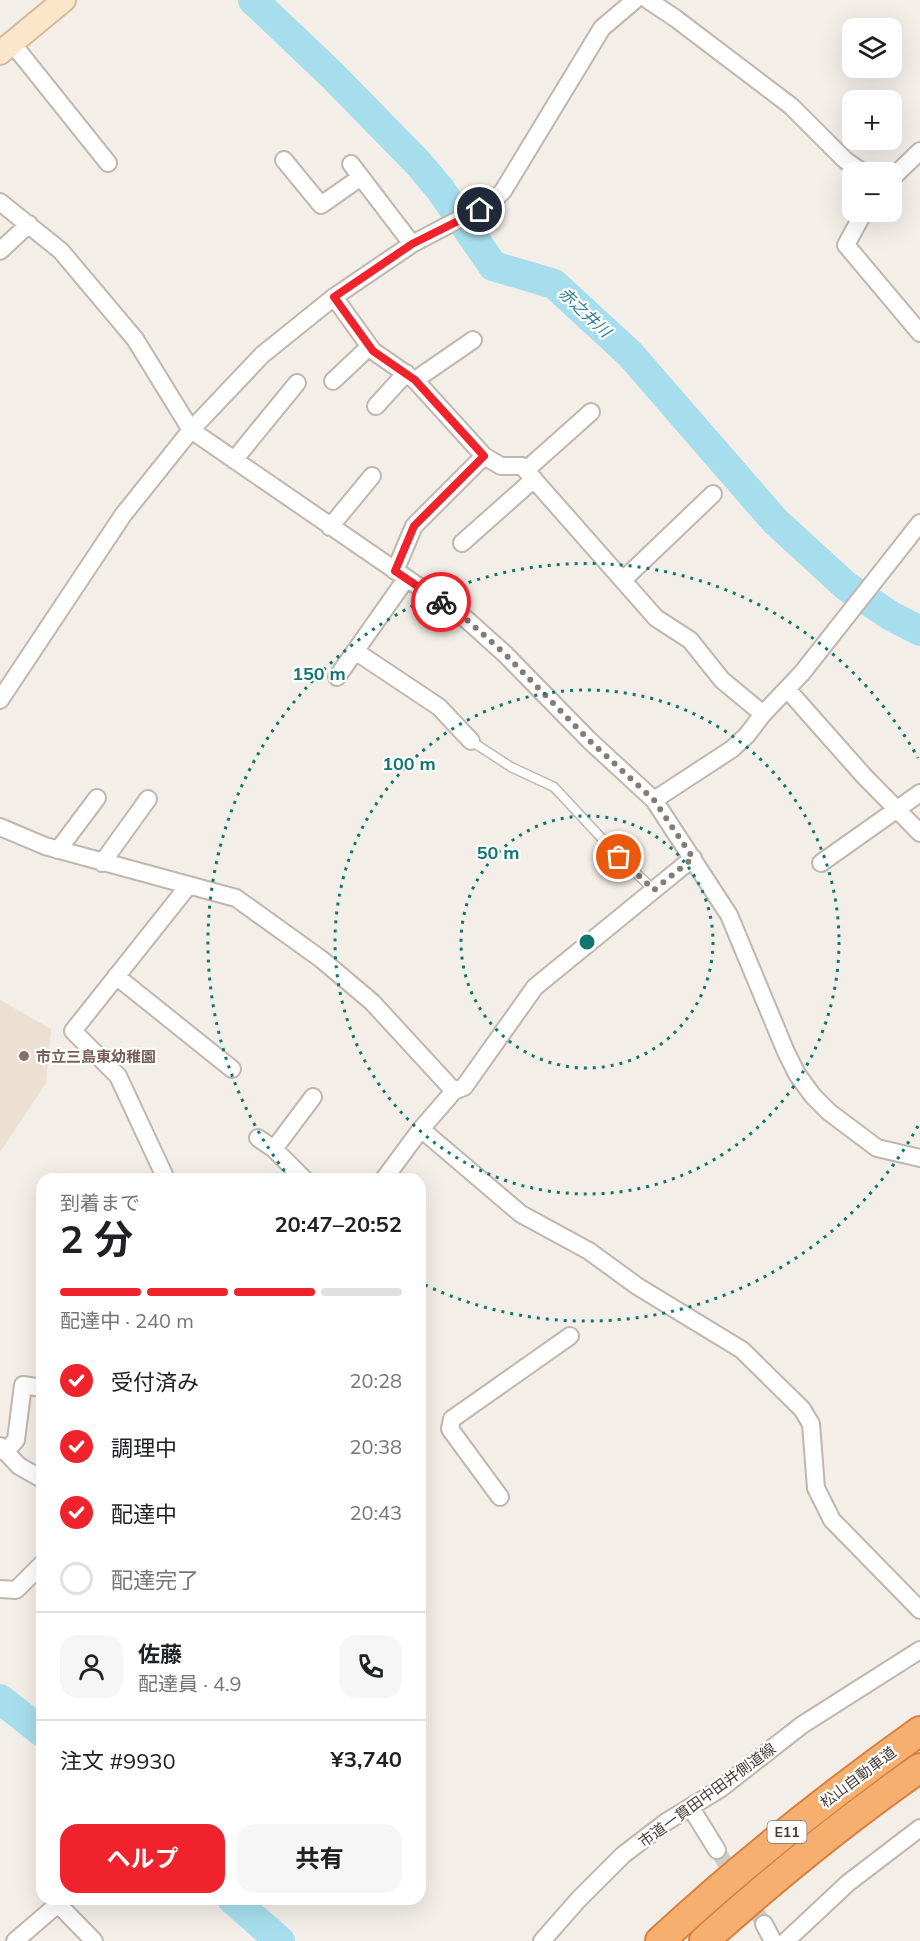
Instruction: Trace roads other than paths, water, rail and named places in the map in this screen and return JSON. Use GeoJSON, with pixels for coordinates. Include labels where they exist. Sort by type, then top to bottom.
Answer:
{"type":"FeatureCollection","features":[{"type":"Feature","properties":{"kind":"highway","name":"松山自動車道"},"geometry":{"type":"LineString","coordinates":[[660,1941],[760,1853],[842,1787],[920,1731]]}},
{"type":"Feature","properties":{"kind":"highway","name":"松山自動車道"},"geometry":{"type":"LineString","coordinates":[[704,1941],[751,1898],[829,1834],[920,1768]]}},
{"type":"Feature","properties":{"kind":"main road"},"geometry":{"type":"LineString","coordinates":[[6,48],[62,1]]}},
{"type":"Feature","properties":{"kind":"street"},"geometry":{"type":"LineString","coordinates":[[0,700],[123,515],[191,430],[262,355],[334,297],[412,244],[492,202],[503,191],[602,28],[635,0]]}},
{"type":"Feature","properties":{"kind":"street"},"geometry":{"type":"LineString","coordinates":[[648,0],[791,106],[848,162]]}},
{"type":"Feature","properties":{"kind":"street"},"geometry":{"type":"LineString","coordinates":[[6,48],[108,164]]}},
{"type":"Feature","properties":{"kind":"street"},"geometry":{"type":"LineString","coordinates":[[902,168],[920,151]]}},
{"type":"Feature","properties":{"kind":"street"},"geometry":{"type":"LineString","coordinates":[[284,160],[321,205],[356,170],[412,244]]}},
{"type":"Feature","properties":{"kind":"street"},"geometry":{"type":"LineString","coordinates":[[0,202],[61,251],[135,339],[191,430],[474,626],[505,654],[590,741],[654,800],[729,915],[786,1052],[797,1074],[813,1096],[829,1112],[877,1148],[920,1158]]}},
{"type":"Feature","properties":{"kind":"street"},"geometry":{"type":"LineString","coordinates":[[859,222],[846,245],[920,333]]}},
{"type":"Feature","properties":{"kind":"street"},"geometry":{"type":"LineString","coordinates":[[0,251],[29,224]]}},
{"type":"Feature","properties":{"kind":"street"},"geometry":{"type":"LineString","coordinates":[[334,297],[369,347],[410,377],[484,456],[501,466],[522,466],[656,618],[690,640],[722,680],[763,714]]}},
{"type":"Feature","properties":{"kind":"street"},"geometry":{"type":"LineString","coordinates":[[376,406],[410,377],[473,340]]}},
{"type":"Feature","properties":{"kind":"street"},"geometry":{"type":"LineString","coordinates":[[333,381],[369,347]]}},
{"type":"Feature","properties":{"kind":"street"},"geometry":{"type":"LineString","coordinates":[[234,460],[297,383]]}},
{"type":"Feature","properties":{"kind":"street"},"geometry":{"type":"LineString","coordinates":[[462,543],[591,412]]}},
{"type":"Feature","properties":{"kind":"street"},"geometry":{"type":"LineString","coordinates":[[336,677],[355,651],[400,575],[414,526],[484,456]]}},
{"type":"Feature","properties":{"kind":"street"},"geometry":{"type":"LineString","coordinates":[[330,527],[372,476]]}},
{"type":"Feature","properties":{"kind":"street"},"geometry":{"type":"LineString","coordinates":[[622,580],[713,494]]}},
{"type":"Feature","properties":{"kind":"street"},"geometry":{"type":"LineString","coordinates":[[654,800],[732,749],[747,735],[763,714],[802,673],[920,523]]}},
{"type":"Feature","properties":{"kind":"street"},"geometry":{"type":"LineString","coordinates":[[355,651],[439,707],[471,741]]}},
{"type":"Feature","properties":{"kind":"street"},"geometry":{"type":"LineString","coordinates":[[787,688],[864,776],[920,832]]}},
{"type":"Feature","properties":{"kind":"street"},"geometry":{"type":"LineString","coordinates":[[821,863],[920,793]]}},
{"type":"Feature","properties":{"kind":"street"},"geometry":{"type":"LineString","coordinates":[[58,850],[97,798]]}},
{"type":"Feature","properties":{"kind":"street"},"geometry":{"type":"LineString","coordinates":[[102,863],[148,799]]}},
{"type":"Feature","properties":{"kind":"street"},"geometry":{"type":"LineString","coordinates":[[0,827],[58,850],[236,898],[321,959],[372,1002],[454,1091]]}},
{"type":"Feature","properties":{"kind":"street"},"geometry":{"type":"LineString","coordinates":[[388,1173],[421,1129],[454,1091],[464,1087],[535,987],[693,858]]}},
{"type":"Feature","properties":{"kind":"street"},"geometry":{"type":"LineString","coordinates":[[163,1173],[118,1076],[73,1031],[189,885]]}},
{"type":"Feature","properties":{"kind":"street"},"geometry":{"type":"LineString","coordinates":[[116,976],[232,1069]]}},
{"type":"Feature","properties":{"kind":"street"},"geometry":{"type":"LineString","coordinates":[[274,1149],[313,1097]]}},
{"type":"Feature","properties":{"kind":"street"},"geometry":{"type":"LineString","coordinates":[[421,1129],[521,1214],[589,1251],[637,1286],[742,1350],[802,1409],[811,1424],[816,1488],[832,1520],[920,1610]]}},
{"type":"Feature","properties":{"kind":"street"},"geometry":{"type":"LineString","coordinates":[[258,1138],[274,1149],[298,1173]]}},
{"type":"Feature","properties":{"kind":"street"},"geometry":{"type":"LineString","coordinates":[[500,1497],[450,1429],[452,1419],[570,1336]]}},
{"type":"Feature","properties":{"kind":"street"},"geometry":{"type":"LineString","coordinates":[[36,1387],[23,1385],[16,1440],[3,1449],[19,1466],[36,1476]]}},
{"type":"Feature","properties":{"kind":"street"},"geometry":{"type":"LineString","coordinates":[[0,1589],[16,1590],[36,1570]]}},
{"type":"Feature","properties":{"kind":"street","name":"市道一貫田中田井側道線"},"geometry":{"type":"LineString","coordinates":[[542,1941],[578,1900],[623,1855],[666,1822],[720,1789],[802,1725],[920,1650]]}},
{"type":"Feature","properties":{"kind":"street"},"geometry":{"type":"LineString","coordinates":[[691,1808],[717,1850]]}},
{"type":"Feature","properties":{"kind":"street"},"geometry":{"type":"LineString","coordinates":[[786,1941],[848,1883],[920,1828]]}},
{"type":"Feature","properties":{"kind":"street"},"geometry":{"type":"LineString","coordinates":[[15,1941],[57,1905]]}},
{"type":"Feature","properties":{"kind":"street"},"geometry":{"type":"LineString","coordinates":[[59,1905],[94,1941]]}},
{"type":"Feature","properties":{"kind":"street"},"geometry":{"type":"LineString","coordinates":[[765,1924],[773,1941]]}},
{"type":"Feature","properties":{"kind":"lane"},"geometry":{"type":"LineString","coordinates":[[471,741],[511,767],[554,787],[619,857],[654,890]]}},
{"type":"Feature","properties":{"kind":"waterway","name":"赤之井川"},"geometry":{"type":"LineString","coordinates":[[253,0],[332,75],[418,163],[440,189],[493,266],[554,284],[630,354],[775,521],[846,586],[891,616],[920,631]]}},
{"type":"Feature","properties":{"kind":"waterway"},"geometry":{"type":"LineString","coordinates":[[0,1699],[36,1727]]}},
{"type":"Feature","properties":{"kind":"waterway"},"geometry":{"type":"LineString","coordinates":[[239,1905],[280,1941]]}},
{"type":"Feature","properties":{"kind":"tunnel"},"geometry":{"type":"LineString","coordinates":[[717,1850],[764,1924]]}},
{"type":"Feature","properties":{"kind":"place","name":"市立三島東幼稚園"},"geometry":{"type":"Point","coordinates":[24,1056]}}]}
